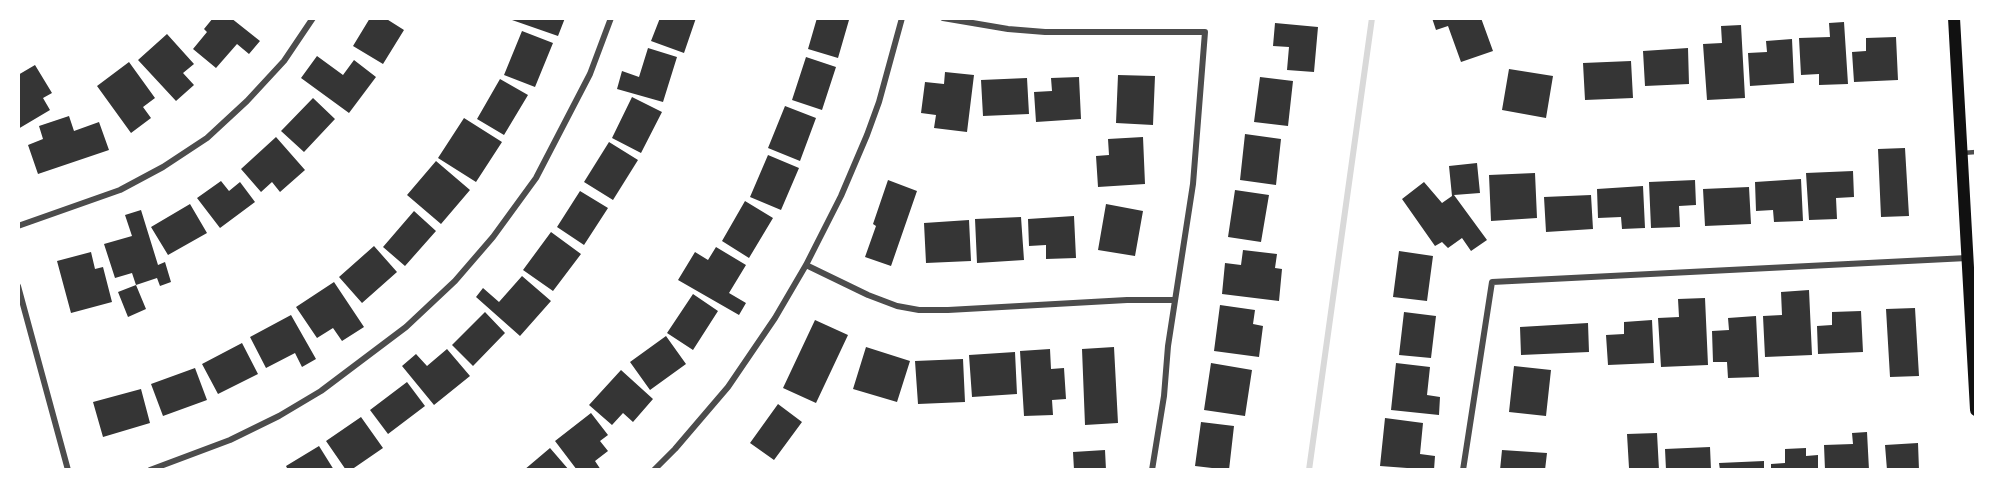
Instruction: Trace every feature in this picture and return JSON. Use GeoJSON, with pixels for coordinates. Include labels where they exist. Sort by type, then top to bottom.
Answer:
{"type":"FeatureCollection","features":[{"type":"Feature","properties":{"kind":"main road"},"geometry":{"type":"LineString","coordinates":[[1954,18],[1976,410]]}},
{"type":"Feature","properties":{"kind":"street"},"geometry":{"type":"LineString","coordinates":[[18,226],[120,190],[163,167],[207,138],[247,101],[284,61],[313,18]]}},
{"type":"Feature","properties":{"kind":"street"},"geometry":{"type":"LineString","coordinates":[[150,470],[230,440],[279,416],[321,391],[406,327],[455,281],[493,237],[536,178],[590,74],[611,18]]}},
{"type":"Feature","properties":{"kind":"street"},"geometry":{"type":"LineString","coordinates":[[654,470],[728,387],[775,318],[806,265],[841,196],[867,135],[879,102],[902,18]]}},
{"type":"Feature","properties":{"kind":"street"},"geometry":{"type":"LineString","coordinates":[[943,18],[1008,29],[1045,32],[1205,32],[1193,184],[1152,470]]}},
{"type":"Feature","properties":{"kind":"street"},"geometry":{"type":"LineString","coordinates":[[1463,470],[1492,282],[1967,258]]}},
{"type":"Feature","properties":{"kind":"street"},"geometry":{"type":"LineString","coordinates":[[806,265],[868,295],[897,306],[918,310],[1127,300],[1175,300]]}},
{"type":"Feature","properties":{"kind":"street"},"geometry":{"type":"LineString","coordinates":[[18,286],[68,470]]}},
{"type":"Feature","properties":{"kind":"lane"},"geometry":{"type":"LineString","coordinates":[[1962,153],[1976,152]]}},
{"type":"Feature","properties":{"kind":"building"},"geometry":{"type":"Polygon","coordinates":[[[213,18],[231,18],[260,41],[249,54],[237,44],[216,68],[193,49],[207,32],[204,29],[213,18]]]}},
{"type":"Feature","properties":{"kind":"building"},"geometry":{"type":"Polygon","coordinates":[[[370,18],[385,18],[404,30],[383,64],[353,46],[370,18]]]}},
{"type":"Feature","properties":{"kind":"building"},"geometry":{"type":"Polygon","coordinates":[[[513,18],[565,18],[558,36],[512,20],[513,18]]]}},
{"type":"Feature","properties":{"kind":"building"},"geometry":{"type":"Polygon","coordinates":[[[660,18],[696,18],[684,53],[651,41],[660,18]]]}},
{"type":"Feature","properties":{"kind":"building"},"geometry":{"type":"Polygon","coordinates":[[[817,18],[849,20],[838,58],[808,49],[817,18]]]}},
{"type":"Feature","properties":{"kind":"building"},"geometry":{"type":"Polygon","coordinates":[[[1432,18],[1481,18],[1493,51],[1461,62],[1448,26],[1436,30],[1432,18]]]}},
{"type":"Feature","properties":{"kind":"building"},"geometry":{"type":"Polygon","coordinates":[[[1844,22],[1848,84],[1819,85],[1819,74],[1801,75],[1799,38],[1830,37],[1829,23],[1844,22]]]}},
{"type":"Feature","properties":{"kind":"building"},"geometry":{"type":"Polygon","coordinates":[[[1275,23],[1318,27],[1314,72],[1287,70],[1289,47],[1273,46],[1275,23]]]}},
{"type":"Feature","properties":{"kind":"building"},"geometry":{"type":"Polygon","coordinates":[[[1741,25],[1745,98],[1707,100],[1703,44],[1722,43],[1721,26],[1741,25]]]}},
{"type":"Feature","properties":{"kind":"building"},"geometry":{"type":"Polygon","coordinates":[[[522,31],[553,43],[535,87],[504,75],[522,31]]]}},
{"type":"Feature","properties":{"kind":"building"},"geometry":{"type":"Polygon","coordinates":[[[167,34],[194,64],[183,73],[194,85],[176,101],[138,60],[167,34]]]}},
{"type":"Feature","properties":{"kind":"building"},"geometry":{"type":"Polygon","coordinates":[[[1896,37],[1898,80],[1854,82],[1852,52],[1866,51],[1866,38],[1896,37]]]}},
{"type":"Feature","properties":{"kind":"building"},"geometry":{"type":"Polygon","coordinates":[[[1792,39],[1794,83],[1750,86],[1748,53],[1767,52],[1766,41],[1792,39]]]}},
{"type":"Feature","properties":{"kind":"building"},"geometry":{"type":"Polygon","coordinates":[[[648,48],[677,57],[663,102],[617,89],[622,71],[639,77],[648,48]]]}},
{"type":"Feature","properties":{"kind":"building"},"geometry":{"type":"Polygon","coordinates":[[[1688,48],[1689,84],[1645,86],[1643,51],[1688,48]]]}},
{"type":"Feature","properties":{"kind":"building"},"geometry":{"type":"Polygon","coordinates":[[[317,56],[343,75],[354,60],[376,77],[349,113],[301,78],[317,56]]]}},
{"type":"Feature","properties":{"kind":"building"},"geometry":{"type":"Polygon","coordinates":[[[806,57],[836,67],[822,110],[792,100],[806,57]]]}},
{"type":"Feature","properties":{"kind":"building"},"geometry":{"type":"Polygon","coordinates":[[[1631,61],[1633,98],[1585,100],[1583,63],[1631,61]]]}},
{"type":"Feature","properties":{"kind":"building"},"geometry":{"type":"Polygon","coordinates":[[[129,62],[155,98],[143,107],[151,118],[131,133],[97,86],[129,62]]]}},
{"type":"Feature","properties":{"kind":"building"},"geometry":{"type":"Polygon","coordinates":[[[35,65],[52,93],[43,98],[50,110],[18,129],[18,75],[35,65]]]}},
{"type":"Feature","properties":{"kind":"building"},"geometry":{"type":"Polygon","coordinates":[[[1509,69],[1553,76],[1546,118],[1502,110],[1509,69]]]}},
{"type":"Feature","properties":{"kind":"building"},"geometry":{"type":"Polygon","coordinates":[[[945,72],[974,75],[967,132],[934,128],[936,115],[921,113],[925,82],[944,84],[945,72]]]}},
{"type":"Feature","properties":{"kind":"building"},"geometry":{"type":"Polygon","coordinates":[[[1118,75],[1155,76],[1153,125],[1116,123],[1118,75]]]}},
{"type":"Feature","properties":{"kind":"building"},"geometry":{"type":"Polygon","coordinates":[[[1079,77],[1081,119],[1036,122],[1034,92],[1052,91],[1051,78],[1079,77]]]}},
{"type":"Feature","properties":{"kind":"building"},"geometry":{"type":"Polygon","coordinates":[[[1260,77],[1293,81],[1288,126],[1254,122],[1260,77]]]}},
{"type":"Feature","properties":{"kind":"building"},"geometry":{"type":"Polygon","coordinates":[[[1027,78],[1029,114],[983,116],[981,80],[1027,78]]]}},
{"type":"Feature","properties":{"kind":"building"},"geometry":{"type":"Polygon","coordinates":[[[500,79],[528,95],[504,135],[477,119],[500,79]]]}},
{"type":"Feature","properties":{"kind":"building"},"geometry":{"type":"Polygon","coordinates":[[[632,97],[662,112],[641,153],[612,138],[632,97]]]}},
{"type":"Feature","properties":{"kind":"building"},"geometry":{"type":"Polygon","coordinates":[[[313,98],[335,119],[304,152],[281,131],[313,98]]]}},
{"type":"Feature","properties":{"kind":"building"},"geometry":{"type":"Polygon","coordinates":[[[785,106],[816,118],[800,161],[768,148],[785,106]]]}},
{"type":"Feature","properties":{"kind":"building"},"geometry":{"type":"Polygon","coordinates":[[[69,116],[74,131],[99,122],[109,150],[38,174],[28,145],[43,139],[39,126],[69,116]]]}},
{"type":"Feature","properties":{"kind":"building"},"geometry":{"type":"Polygon","coordinates":[[[464,118],[502,142],[476,182],[438,158],[464,118]]]}},
{"type":"Feature","properties":{"kind":"building"},"geometry":{"type":"Polygon","coordinates":[[[1245,134],[1281,139],[1276,185],[1240,180],[1245,134]]]}},
{"type":"Feature","properties":{"kind":"building"},"geometry":{"type":"Polygon","coordinates":[[[276,137],[305,170],[280,192],[272,182],[261,192],[241,169],[276,137]]]}},
{"type":"Feature","properties":{"kind":"building"},"geometry":{"type":"Polygon","coordinates":[[[1143,137],[1145,184],[1098,187],[1096,156],[1109,155],[1108,139],[1143,137]]]}},
{"type":"Feature","properties":{"kind":"building"},"geometry":{"type":"Polygon","coordinates":[[[609,142],[638,160],[613,200],[584,182],[609,142]]]}},
{"type":"Feature","properties":{"kind":"building"},"geometry":{"type":"Polygon","coordinates":[[[1905,148],[1909,216],[1881,217],[1878,149],[1905,148]]]}},
{"type":"Feature","properties":{"kind":"building"},"geometry":{"type":"Polygon","coordinates":[[[768,155],[799,168],[781,210],[750,197],[768,155]]]}},
{"type":"Feature","properties":{"kind":"building"},"geometry":{"type":"Polygon","coordinates":[[[436,161],[470,190],[441,224],[407,195],[436,161]]]}},
{"type":"Feature","properties":{"kind":"building"},"geometry":{"type":"Polygon","coordinates":[[[1477,163],[1480,193],[1454,195],[1487,240],[1471,251],[1462,238],[1448,248],[1442,242],[1435,246],[1402,199],[1424,182],[1442,203],[1452,196],[1449,166],[1477,163]]]}},
{"type":"Feature","properties":{"kind":"building"},"geometry":{"type":"Polygon","coordinates":[[[1853,171],[1854,197],[1836,198],[1837,219],[1809,220],[1806,173],[1853,171]]]}},
{"type":"Feature","properties":{"kind":"building"},"geometry":{"type":"Polygon","coordinates":[[[1535,173],[1537,218],[1491,221],[1489,175],[1535,173]]]}},
{"type":"Feature","properties":{"kind":"building"},"geometry":{"type":"Polygon","coordinates":[[[1801,179],[1803,221],[1774,222],[1773,210],[1756,211],[1755,182],[1801,179]]]}},
{"type":"Feature","properties":{"kind":"building"},"geometry":{"type":"Polygon","coordinates":[[[888,180],[917,191],[891,266],[865,257],[888,180]]]}},
{"type":"Feature","properties":{"kind":"building"},"geometry":{"type":"Polygon","coordinates":[[[1695,180],[1696,205],[1679,206],[1680,227],[1651,228],[1649,182],[1695,180]]]}},
{"type":"Feature","properties":{"kind":"building"},"geometry":{"type":"Polygon","coordinates":[[[221,181],[229,191],[240,182],[255,202],[220,228],[197,198],[221,181]]]}},
{"type":"Feature","properties":{"kind":"building"},"geometry":{"type":"Polygon","coordinates":[[[1643,186],[1645,228],[1622,229],[1621,217],[1598,218],[1597,189],[1643,186]]]}},
{"type":"Feature","properties":{"kind":"building"},"geometry":{"type":"Polygon","coordinates":[[[1749,187],[1751,224],[1705,226],[1703,189],[1749,187]]]}},
{"type":"Feature","properties":{"kind":"building"},"geometry":{"type":"Polygon","coordinates":[[[1235,190],[1269,195],[1261,242],[1228,237],[1235,190]]]}},
{"type":"Feature","properties":{"kind":"building"},"geometry":{"type":"Polygon","coordinates":[[[580,191],[608,208],[584,245],[557,227],[580,191]]]}},
{"type":"Feature","properties":{"kind":"building"},"geometry":{"type":"Polygon","coordinates":[[[1591,195],[1593,229],[1546,232],[1544,197],[1591,195]]]}},
{"type":"Feature","properties":{"kind":"building"},"geometry":{"type":"Polygon","coordinates":[[[745,201],[773,218],[749,258],[722,241],[745,201]]]}},
{"type":"Feature","properties":{"kind":"building"},"geometry":{"type":"Polygon","coordinates":[[[190,204],[207,233],[168,255],[151,227],[190,204]]]}},
{"type":"Feature","properties":{"kind":"building"},"geometry":{"type":"Polygon","coordinates":[[[1106,204],[1143,211],[1135,256],[1098,250],[1106,204]]]}},
{"type":"Feature","properties":{"kind":"building"},"geometry":{"type":"Polygon","coordinates":[[[141,210],[158,265],[165,262],[171,282],[160,286],[157,278],[136,285],[132,273],[115,278],[104,244],[132,236],[125,215],[141,210]]]}},
{"type":"Feature","properties":{"kind":"building"},"geometry":{"type":"Polygon","coordinates":[[[414,211],[436,231],[405,266],[383,247],[414,211]]]}},
{"type":"Feature","properties":{"kind":"building"},"geometry":{"type":"Polygon","coordinates":[[[1074,216],[1076,258],[1046,259],[1046,245],[1029,246],[1028,219],[1074,216]]]}},
{"type":"Feature","properties":{"kind":"building"},"geometry":{"type":"Polygon","coordinates":[[[1021,217],[1024,260],[977,263],[975,219],[1021,217]]]}},
{"type":"Feature","properties":{"kind":"building"},"geometry":{"type":"Polygon","coordinates":[[[969,220],[971,261],[926,263],[924,223],[969,220]]]}},
{"type":"Feature","properties":{"kind":"building"},"geometry":{"type":"Polygon","coordinates":[[[551,232],[581,254],[553,291],[523,270],[551,232]]]}},
{"type":"Feature","properties":{"kind":"building"},"geometry":{"type":"Polygon","coordinates":[[[374,246],[397,272],[362,303],[339,277],[374,246]]]}},
{"type":"Feature","properties":{"kind":"building"},"geometry":{"type":"Polygon","coordinates":[[[716,247],[746,265],[729,293],[746,303],[739,315],[678,280],[695,252],[708,260],[716,247]]]}},
{"type":"Feature","properties":{"kind":"building"},"geometry":{"type":"Polygon","coordinates":[[[1243,250],[1277,254],[1275,268],[1282,269],[1279,301],[1222,294],[1225,263],[1241,265],[1243,250]]]}},
{"type":"Feature","properties":{"kind":"building"},"geometry":{"type":"Polygon","coordinates":[[[1399,251],[1433,256],[1427,301],[1393,297],[1399,251]]]}},
{"type":"Feature","properties":{"kind":"building"},"geometry":{"type":"Polygon","coordinates":[[[91,252],[95,269],[103,267],[112,302],[71,313],[57,261],[91,252]]]}},
{"type":"Feature","properties":{"kind":"building"},"geometry":{"type":"Polygon","coordinates":[[[522,276],[551,301],[520,336],[476,297],[483,288],[499,302],[522,276]]]}},
{"type":"Feature","properties":{"kind":"building"},"geometry":{"type":"Polygon","coordinates":[[[334,282],[364,327],[342,341],[333,328],[317,338],[296,307],[334,282]]]}},
{"type":"Feature","properties":{"kind":"building"},"geometry":{"type":"Polygon","coordinates":[[[136,285],[146,309],[128,317],[118,292],[136,285]]]}},
{"type":"Feature","properties":{"kind":"building"},"geometry":{"type":"Polygon","coordinates":[[[1809,290],[1812,355],[1765,357],[1763,316],[1782,315],[1781,292],[1809,290]]]}},
{"type":"Feature","properties":{"kind":"building"},"geometry":{"type":"Polygon","coordinates":[[[693,294],[718,311],[693,350],[667,333],[693,294]]]}},
{"type":"Feature","properties":{"kind":"building"},"geometry":{"type":"Polygon","coordinates":[[[1705,298],[1708,365],[1661,367],[1658,318],[1679,317],[1678,299],[1705,298]]]}},
{"type":"Feature","properties":{"kind":"building"},"geometry":{"type":"Polygon","coordinates":[[[1220,305],[1255,310],[1253,324],[1263,326],[1259,357],[1214,351],[1220,305]]]}},
{"type":"Feature","properties":{"kind":"building"},"geometry":{"type":"Polygon","coordinates":[[[1915,308],[1919,376],[1890,377],[1886,309],[1915,308]]]}},
{"type":"Feature","properties":{"kind":"building"},"geometry":{"type":"Polygon","coordinates":[[[1861,311],[1863,352],[1818,354],[1817,326],[1832,325],[1832,312],[1861,311]]]}},
{"type":"Feature","properties":{"kind":"building"},"geometry":{"type":"Polygon","coordinates":[[[485,312],[505,333],[473,366],[452,345],[485,312]]]}},
{"type":"Feature","properties":{"kind":"building"},"geometry":{"type":"Polygon","coordinates":[[[1404,312],[1436,316],[1431,358],[1399,355],[1404,312]]]}},
{"type":"Feature","properties":{"kind":"building"},"geometry":{"type":"Polygon","coordinates":[[[291,315],[316,359],[302,367],[295,353],[266,368],[250,337],[291,315]]]}},
{"type":"Feature","properties":{"kind":"building"},"geometry":{"type":"Polygon","coordinates":[[[1756,316],[1759,377],[1728,378],[1727,362],[1713,362],[1712,331],[1729,330],[1728,318],[1756,316]]]}},
{"type":"Feature","properties":{"kind":"building"},"geometry":{"type":"Polygon","coordinates":[[[815,320],[848,335],[816,403],[783,388],[815,320]]]}},
{"type":"Feature","properties":{"kind":"building"},"geometry":{"type":"Polygon","coordinates":[[[1652,320],[1654,363],[1608,365],[1606,335],[1624,334],[1624,322],[1652,320]]]}},
{"type":"Feature","properties":{"kind":"building"},"geometry":{"type":"Polygon","coordinates":[[[1588,323],[1589,352],[1521,355],[1520,327],[1588,323]]]}},
{"type":"Feature","properties":{"kind":"building"},"geometry":{"type":"Polygon","coordinates":[[[666,336],[686,364],[650,390],[630,362],[666,336]]]}},
{"type":"Feature","properties":{"kind":"building"},"geometry":{"type":"Polygon","coordinates":[[[242,343],[258,374],[218,394],[202,364],[242,343]]]}},
{"type":"Feature","properties":{"kind":"building"},"geometry":{"type":"Polygon","coordinates":[[[866,347],[910,361],[897,402],[853,389],[866,347]]]}},
{"type":"Feature","properties":{"kind":"building"},"geometry":{"type":"Polygon","coordinates":[[[1114,347],[1118,423],[1085,425],[1082,349],[1114,347]]]}},
{"type":"Feature","properties":{"kind":"building"},"geometry":{"type":"Polygon","coordinates":[[[447,349],[470,376],[434,405],[402,366],[416,354],[427,366],[447,349]]]}},
{"type":"Feature","properties":{"kind":"building"},"geometry":{"type":"Polygon","coordinates":[[[1050,349],[1051,369],[1064,368],[1066,399],[1052,400],[1053,415],[1024,416],[1020,351],[1050,349]]]}},
{"type":"Feature","properties":{"kind":"building"},"geometry":{"type":"Polygon","coordinates":[[[1015,352],[1017,394],[972,397],[969,355],[1015,352]]]}},
{"type":"Feature","properties":{"kind":"building"},"geometry":{"type":"Polygon","coordinates":[[[963,359],[965,402],[918,404],[915,361],[963,359]]]}},
{"type":"Feature","properties":{"kind":"building"},"geometry":{"type":"Polygon","coordinates":[[[1211,363],[1252,370],[1245,416],[1204,410],[1211,363]]]}},
{"type":"Feature","properties":{"kind":"building"},"geometry":{"type":"Polygon","coordinates":[[[1396,363],[1430,367],[1427,395],[1440,397],[1439,415],[1391,410],[1396,363]]]}},
{"type":"Feature","properties":{"kind":"building"},"geometry":{"type":"Polygon","coordinates":[[[1514,366],[1551,370],[1546,416],[1509,412],[1514,366]]]}},
{"type":"Feature","properties":{"kind":"building"},"geometry":{"type":"Polygon","coordinates":[[[195,368],[207,400],[163,416],[151,384],[195,368]]]}},
{"type":"Feature","properties":{"kind":"building"},"geometry":{"type":"Polygon","coordinates":[[[621,370],[653,399],[633,422],[623,413],[612,425],[589,405],[621,370]]]}},
{"type":"Feature","properties":{"kind":"building"},"geometry":{"type":"Polygon","coordinates":[[[407,382],[425,406],[388,434],[370,410],[407,382]]]}},
{"type":"Feature","properties":{"kind":"building"},"geometry":{"type":"Polygon","coordinates":[[[141,389],[150,423],[103,437],[93,402],[141,389]]]}},
{"type":"Feature","properties":{"kind":"building"},"geometry":{"type":"Polygon","coordinates":[[[778,404],[802,422],[774,460],[750,443],[778,404]]]}},
{"type":"Feature","properties":{"kind":"building"},"geometry":{"type":"Polygon","coordinates":[[[591,413],[608,435],[600,441],[608,451],[595,461],[601,470],[577,470],[555,441],[591,413]]]}},
{"type":"Feature","properties":{"kind":"building"},"geometry":{"type":"Polygon","coordinates":[[[361,417],[383,448],[351,470],[346,470],[326,441],[361,417]]]}},
{"type":"Feature","properties":{"kind":"building"},"geometry":{"type":"Polygon","coordinates":[[[1385,418],[1423,423],[1420,454],[1435,456],[1434,470],[1380,466],[1385,418]]]}},
{"type":"Feature","properties":{"kind":"building"},"geometry":{"type":"Polygon","coordinates":[[[1201,422],[1234,426],[1229,470],[1195,466],[1201,422]]]}},
{"type":"Feature","properties":{"kind":"building"},"geometry":{"type":"Polygon","coordinates":[[[1867,432],[1869,470],[1825,470],[1824,445],[1853,444],[1852,433],[1867,432]]]}},
{"type":"Feature","properties":{"kind":"building"},"geometry":{"type":"Polygon","coordinates":[[[1657,433],[1659,470],[1617,470],[1617,468],[1629,468],[1627,434],[1657,433]]]}},
{"type":"Feature","properties":{"kind":"building"},"geometry":{"type":"Polygon","coordinates":[[[1918,443],[1919,470],[1887,470],[1885,445],[1918,443]]]}},
{"type":"Feature","properties":{"kind":"building"},"geometry":{"type":"Polygon","coordinates":[[[319,446],[334,470],[288,470],[286,466],[319,446]]]}},
{"type":"Feature","properties":{"kind":"building"},"geometry":{"type":"Polygon","coordinates":[[[1710,447],[1711,470],[1666,470],[1665,449],[1710,447]]]}},
{"type":"Feature","properties":{"kind":"building"},"geometry":{"type":"Polygon","coordinates":[[[550,448],[569,470],[524,470],[550,448]]]}},
{"type":"Feature","properties":{"kind":"building"},"geometry":{"type":"Polygon","coordinates":[[[1806,448],[1806,456],[1818,455],[1818,470],[1771,470],[1771,464],[1785,463],[1785,449],[1806,448]]]}},
{"type":"Feature","properties":{"kind":"building"},"geometry":{"type":"Polygon","coordinates":[[[1105,450],[1106,470],[1074,470],[1073,452],[1105,450]]]}},
{"type":"Feature","properties":{"kind":"building"},"geometry":{"type":"Polygon","coordinates":[[[1502,450],[1547,453],[1545,470],[1500,470],[1502,450]]]}},
{"type":"Feature","properties":{"kind":"building"},"geometry":{"type":"Polygon","coordinates":[[[1764,461],[1764,470],[1720,470],[1719,463],[1764,461]]]}},
{"type":"Feature","properties":{"kind":"waterway"},"geometry":{"type":"LineString","coordinates":[[1309,470],[1372,18]]}}]}
